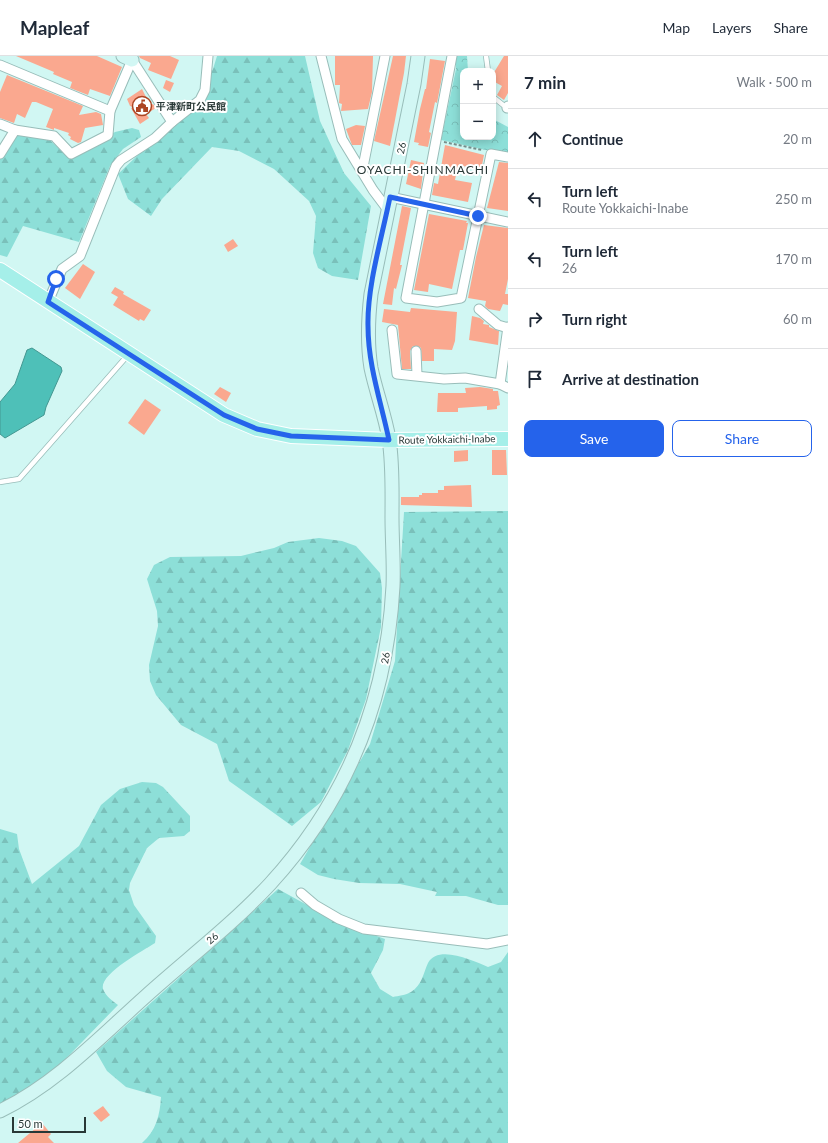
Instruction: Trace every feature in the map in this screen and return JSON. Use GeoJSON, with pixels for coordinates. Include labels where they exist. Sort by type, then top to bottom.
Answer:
{"type":"FeatureCollection","features":[{"type":"Feature","properties":{"kind":"main road","name":"Route Yokkaichi-Inabe"},"geometry":{"type":"LineString","coordinates":[[0,270],[224,415],[257,429],[291,436],[389,440],[508,439]]}},
{"type":"Feature","properties":{"kind":"street"},"geometry":{"type":"LineString","coordinates":[[48,302],[62,269],[80,256],[116,166],[127,156],[155,138],[172,122],[194,106],[203,95],[208,56]]}},
{"type":"Feature","properties":{"kind":"street"},"geometry":{"type":"LineString","coordinates":[[321,56],[342,139],[373,190],[389,203],[423,204],[508,222]]}},
{"type":"Feature","properties":{"kind":"street"},"geometry":{"type":"LineString","coordinates":[[362,172],[385,56]]}},
{"type":"Feature","properties":{"kind":"street","name":"26"},"geometry":{"type":"LineString","coordinates":[[0,1111],[24,1098],[54,1077],[235,918],[269,885],[295,856],[326,813],[358,749],[375,701],[383,668],[390,624],[393,585],[392,466],[389,440],[371,367],[368,325],[371,294],[418,56]]}},
{"type":"Feature","properties":{"kind":"street"},"geometry":{"type":"LineString","coordinates":[[452,56],[406,298],[437,302],[461,298],[491,154],[508,157]]}},
{"type":"Feature","properties":{"kind":"street"},"geometry":{"type":"LineString","coordinates":[[128,58],[172,122]]}},
{"type":"Feature","properties":{"kind":"street"},"geometry":{"type":"LineString","coordinates":[[0,124],[14,130],[54,136],[71,154],[108,135],[110,110],[128,58]]}},
{"type":"Feature","properties":{"kind":"street"},"geometry":{"type":"LineString","coordinates":[[1,68],[110,110]]}},
{"type":"Feature","properties":{"kind":"street"},"geometry":{"type":"LineString","coordinates":[[0,154],[14,130]]}},
{"type":"Feature","properties":{"kind":"street"},"geometry":{"type":"LineString","coordinates":[[392,330],[397,374],[444,379],[465,378],[504,386],[508,328],[498,325],[479,309]]}},
{"type":"Feature","properties":{"kind":"street"},"geometry":{"type":"LineString","coordinates":[[416,351],[417,375]]}},
{"type":"Feature","properties":{"kind":"street"},"geometry":{"type":"LineString","coordinates":[[301,893],[314,905],[339,919],[364,929],[487,944],[508,940]]}},
{"type":"Feature","properties":{"kind":"lane"},"geometry":{"type":"LineString","coordinates":[[486,56],[488,68]]}},
{"type":"Feature","properties":{"kind":"lane"},"geometry":{"type":"LineString","coordinates":[[496,99],[508,107]]}},
{"type":"Feature","properties":{"kind":"lane"},"geometry":{"type":"LineString","coordinates":[[0,482],[19,478],[129,354]]}},
{"type":"Feature","properties":{"kind":"path"},"geometry":{"type":"LineString","coordinates":[[436,140],[491,154]]}},
{"type":"Feature","properties":{"kind":"green space"},"geometry":{"type":"Polygon","coordinates":[[[217,56],[305,56],[320,121],[344,173],[371,206],[358,280],[332,276],[318,268],[313,253],[316,216],[309,201],[274,169],[239,151],[212,147],[162,199],[151,216],[128,199],[118,174],[199,97],[213,69],[217,56]]]}},
{"type":"Feature","properties":{"kind":"green space"},"geometry":{"type":"Polygon","coordinates":[[[456,56],[467,56],[468,68],[460,68],[460,140],[496,140],[496,121],[508,127],[508,155],[441,140],[456,69],[456,56]]]}},
{"type":"Feature","properties":{"kind":"green space"},"geometry":{"type":"Polygon","coordinates":[[[132,128],[139,130],[141,137],[123,149],[110,166],[79,242],[23,226],[7,257],[0,255],[0,155],[15,131],[51,141],[70,159],[115,132],[132,128]]]}},
{"type":"Feature","properties":{"kind":"green space"},"geometry":{"type":"Polygon","coordinates":[[[508,511],[508,905],[498,905],[466,896],[435,896],[437,892],[400,884],[359,883],[318,875],[300,864],[370,744],[395,661],[404,512],[508,511]]]}},
{"type":"Feature","properties":{"kind":"green space"},"geometry":{"type":"Polygon","coordinates":[[[319,538],[342,541],[356,546],[380,573],[382,588],[381,627],[366,699],[348,750],[321,802],[292,826],[229,781],[217,744],[181,725],[156,695],[150,681],[149,665],[158,626],[157,611],[147,579],[154,565],[170,557],[241,556],[274,548],[288,542],[319,538]]]}},
{"type":"Feature","properties":{"kind":"green space"},"geometry":{"type":"Polygon","coordinates":[[[142,782],[156,783],[163,787],[190,816],[190,831],[184,836],[159,838],[147,848],[130,883],[129,890],[134,905],[156,936],[155,943],[123,963],[108,977],[104,983],[103,989],[106,994],[118,1005],[49,1076],[0,1106],[0,829],[17,834],[19,849],[32,884],[79,846],[101,805],[120,789],[142,782]]]}},
{"type":"Feature","properties":{"kind":"green space"},"geometry":{"type":"Polygon","coordinates":[[[278,889],[338,922],[385,939],[383,950],[371,973],[380,989],[393,997],[407,994],[418,986],[428,963],[433,957],[448,954],[466,958],[488,967],[501,962],[508,952],[508,1143],[142,1143],[154,1128],[160,1110],[161,1097],[126,1087],[107,1071],[96,1052],[278,889]]]}},
{"type":"Feature","properties":{"kind":"shaded area"},"geometry":{"type":"Polygon","coordinates":[[[32,348],[61,367],[62,371],[44,415],[5,438],[0,434],[0,402],[15,384],[27,350],[32,348]]]}},
{"type":"Feature","properties":{"kind":"building"},"geometry":{"type":"Polygon","coordinates":[[[16,56],[97,56],[122,67],[110,96],[90,89],[88,95],[70,88],[72,82],[53,74],[54,72],[16,56]]]}},
{"type":"Feature","properties":{"kind":"building"},"geometry":{"type":"Polygon","coordinates":[[[139,56],[170,56],[179,60],[171,79],[148,70],[151,63],[140,58],[139,56]]]}},
{"type":"Feature","properties":{"kind":"building"},"geometry":{"type":"Polygon","coordinates":[[[335,56],[373,56],[372,92],[368,109],[341,111],[342,104],[339,103],[340,85],[335,85],[335,56]]]}},
{"type":"Feature","properties":{"kind":"building"},"geometry":{"type":"Polygon","coordinates":[[[393,56],[406,56],[390,146],[374,141],[393,56]]]}},
{"type":"Feature","properties":{"kind":"building"},"geometry":{"type":"Polygon","coordinates":[[[504,56],[508,56],[508,93],[504,100],[497,95],[502,86],[496,83],[496,69],[504,56]]]}},
{"type":"Feature","properties":{"kind":"building"},"geometry":{"type":"Polygon","coordinates":[[[430,59],[445,61],[437,103],[435,102],[429,132],[431,133],[428,147],[418,145],[419,143],[414,142],[420,109],[426,89],[430,59]]]}},
{"type":"Feature","properties":{"kind":"building"},"geometry":{"type":"Polygon","coordinates":[[[7,75],[83,106],[79,115],[96,112],[101,114],[103,125],[85,128],[81,142],[78,143],[70,139],[71,137],[68,135],[69,133],[46,127],[53,109],[36,102],[32,102],[25,118],[17,114],[14,123],[0,118],[0,92],[7,75]]]}},
{"type":"Feature","properties":{"kind":"building"},"geometry":{"type":"Polygon","coordinates":[[[166,80],[174,83],[170,92],[163,88],[166,80]]]}},
{"type":"Feature","properties":{"kind":"building","name":"平津新町公民館"},"geometry":{"type":"Polygon","coordinates":[[[142,89],[150,105],[153,104],[156,108],[146,114],[149,118],[140,124],[131,108],[133,107],[130,106],[127,99],[142,89]]]}},
{"type":"Feature","properties":{"kind":"building"},"geometry":{"type":"Polygon","coordinates":[[[356,125],[365,126],[361,145],[352,145],[346,129],[356,125]]]}},
{"type":"Feature","properties":{"kind":"building"},"geometry":{"type":"Polygon","coordinates":[[[445,145],[484,155],[481,170],[458,165],[455,180],[472,183],[468,202],[432,195],[434,183],[438,184],[445,145]]]}},
{"type":"Feature","properties":{"kind":"building"},"geometry":{"type":"Polygon","coordinates":[[[411,160],[424,163],[421,189],[406,184],[411,160]]]}},
{"type":"Feature","properties":{"kind":"building"},"geometry":{"type":"Polygon","coordinates":[[[499,162],[508,163],[508,211],[487,208],[499,162]]]}},
{"type":"Feature","properties":{"kind":"building"},"geometry":{"type":"Polygon","coordinates":[[[402,206],[411,208],[400,265],[402,265],[396,289],[394,288],[392,305],[383,304],[402,206]]]}},
{"type":"Feature","properties":{"kind":"building"},"geometry":{"type":"Polygon","coordinates":[[[429,214],[467,221],[466,223],[468,223],[463,250],[460,250],[452,289],[429,284],[428,292],[414,290],[429,214]]]}},
{"type":"Feature","properties":{"kind":"building"},"geometry":{"type":"Polygon","coordinates":[[[484,225],[508,228],[508,279],[505,294],[508,294],[508,305],[503,304],[500,311],[488,309],[485,306],[486,301],[468,298],[484,225]]]}},
{"type":"Feature","properties":{"kind":"building"},"geometry":{"type":"Polygon","coordinates":[[[233,239],[238,246],[228,252],[224,245],[233,239]]]}},
{"type":"Feature","properties":{"kind":"building"},"geometry":{"type":"Polygon","coordinates":[[[83,264],[95,272],[80,299],[65,288],[83,264]]]}},
{"type":"Feature","properties":{"kind":"building"},"geometry":{"type":"Polygon","coordinates":[[[115,287],[124,292],[123,294],[151,310],[144,321],[140,319],[139,321],[113,305],[118,297],[111,293],[115,287]]]}},
{"type":"Feature","properties":{"kind":"building"},"geometry":{"type":"Polygon","coordinates":[[[411,308],[457,312],[455,341],[452,350],[434,349],[434,361],[422,361],[421,348],[418,346],[413,346],[410,351],[411,369],[402,369],[398,325],[382,322],[384,309],[410,312],[411,308]]]}},
{"type":"Feature","properties":{"kind":"building"},"geometry":{"type":"Polygon","coordinates":[[[472,316],[480,318],[484,321],[483,324],[489,325],[489,327],[499,331],[498,345],[469,340],[472,316]]]}},
{"type":"Feature","properties":{"kind":"building"},"geometry":{"type":"Polygon","coordinates":[[[220,387],[231,393],[226,402],[214,394],[220,387]]]}},
{"type":"Feature","properties":{"kind":"building"},"geometry":{"type":"Polygon","coordinates":[[[480,387],[498,391],[500,405],[497,406],[497,409],[487,410],[487,406],[458,408],[458,412],[437,412],[438,393],[466,393],[465,388],[480,387]]]}},
{"type":"Feature","properties":{"kind":"building"},"geometry":{"type":"Polygon","coordinates":[[[145,399],[161,410],[144,435],[128,423],[145,399]]]}},
{"type":"Feature","properties":{"kind":"building"},"geometry":{"type":"Polygon","coordinates":[[[468,450],[468,461],[454,462],[454,451],[468,450]]]}},
{"type":"Feature","properties":{"kind":"building"},"geometry":{"type":"Polygon","coordinates":[[[492,450],[506,450],[507,475],[492,475],[492,450]]]}},
{"type":"Feature","properties":{"kind":"building"},"geometry":{"type":"Polygon","coordinates":[[[471,485],[472,507],[401,505],[401,497],[419,497],[422,493],[438,493],[438,490],[444,490],[444,486],[471,485]]]}},
{"type":"Feature","properties":{"kind":"building"},"geometry":{"type":"Polygon","coordinates":[[[103,1106],[110,1115],[101,1122],[93,1113],[103,1106]]]}},
{"type":"Feature","properties":{"kind":"building"},"geometry":{"type":"Polygon","coordinates":[[[42,1123],[51,1134],[48,1137],[54,1143],[18,1143],[42,1123]]]}},
{"type":"Feature","properties":{"kind":"place","name":"平津新町公民館"},"geometry":{"type":"Point","coordinates":[142,106]}},
{"type":"Feature","properties":{"kind":"district","name":"OYACHI-SHINMACHI"},"geometry":{"type":"Point","coordinates":[423,170]}},
{"type":"Feature","properties":{"kind":"route"},"geometry":{"type":"LineString","coordinates":[[56,279],[48,302],[224,415],[257,429],[291,436],[389,440],[371,367],[368,325],[371,294],[390,197],[478,216]]}}]}
